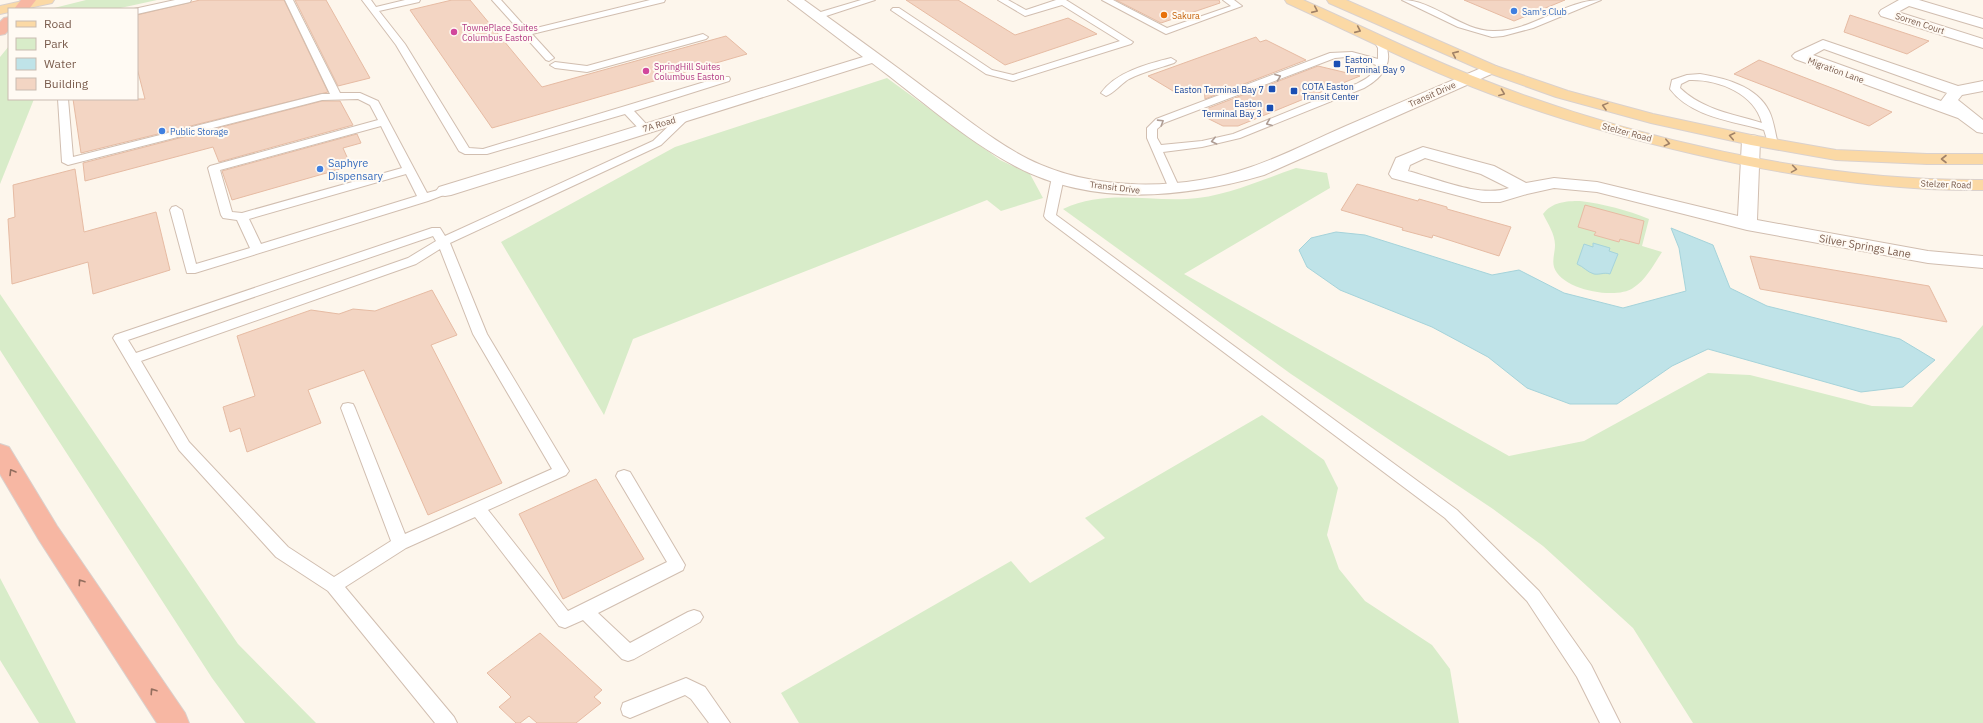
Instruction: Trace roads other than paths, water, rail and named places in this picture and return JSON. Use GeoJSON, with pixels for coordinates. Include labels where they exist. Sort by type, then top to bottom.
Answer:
{"type":"FeatureCollection","features":[{"type":"Feature","properties":{"kind":"highway"},"geometry":{"type":"LineString","coordinates":[[0,31],[8,23]]}},
{"type":"Feature","properties":{"kind":"highway"},"geometry":{"type":"LineString","coordinates":[[0,453],[48,533],[174,723]]}},
{"type":"Feature","properties":{"kind":"main road"},"geometry":{"type":"LineString","coordinates":[[8,8],[47,0]]}},
{"type":"Feature","properties":{"kind":"main road","name":"Stelzer Road"},"geometry":{"type":"LineString","coordinates":[[1292,0],[1466,79],[1530,103],[1626,133],[1750,162],[1844,178],[1958,186],[1983,185]]}},
{"type":"Feature","properties":{"kind":"main road","name":"Stelzer Road"},"geometry":{"type":"LineString","coordinates":[[1334,0],[1491,69],[1562,94],[1651,118],[1751,140],[1836,155],[1927,160],[1983,159]]}},
{"type":"Feature","properties":{"kind":"street","name":"Transit Drive"},"geometry":{"type":"LineString","coordinates":[[795,0],[980,137],[1020,162],[1058,177],[1096,185],[1140,191],[1174,189],[1238,177],[1258,171],[1491,69]]}},
{"type":"Feature","properties":{"kind":"street","name":"Sorren Court"},"geometry":{"type":"LineString","coordinates":[[1983,24],[1908,1],[1886,12],[1983,44]]}},
{"type":"Feature","properties":{"kind":"street","name":"Migration Lane"},"geometry":{"type":"LineString","coordinates":[[1964,115],[1800,56],[1823,44],[1957,91],[1949,101],[1964,115],[1983,128]]}},
{"type":"Feature","properties":{"kind":"street","name":"7A Road"},"geometry":{"type":"LineString","coordinates":[[445,191],[874,58]]}},
{"type":"Feature","properties":{"kind":"street"},"geometry":{"type":"LineString","coordinates":[[1957,91],[1983,86]]}},
{"type":"Feature","properties":{"kind":"street"},"geometry":{"type":"LineString","coordinates":[[1747,224],[1751,140]]}},
{"type":"Feature","properties":{"kind":"street","name":"Silver Springs Lane"},"geometry":{"type":"LineString","coordinates":[[1523,189],[1509,178],[1495,172],[1423,152],[1402,162],[1398,174],[1482,197],[1500,197],[1523,189],[1554,183],[1598,187],[1747,224],[1869,248],[1928,257],[1983,262]]}},
{"type":"Feature","properties":{"kind":"lane"},"geometry":{"type":"LineString","coordinates":[[138,11],[187,0]]}},
{"type":"Feature","properties":{"kind":"lane"},"geometry":{"type":"LineString","coordinates":[[289,0],[337,96]]}},
{"type":"Feature","properties":{"kind":"lane"},"geometry":{"type":"LineString","coordinates":[[370,3],[416,0]]}},
{"type":"Feature","properties":{"kind":"lane"},"geometry":{"type":"LineString","coordinates":[[496,0],[552,61],[586,69],[703,38]]}},
{"type":"Feature","properties":{"kind":"lane"},"geometry":{"type":"LineString","coordinates":[[526,33],[661,0]]}},
{"type":"Feature","properties":{"kind":"lane"},"geometry":{"type":"LineString","coordinates":[[817,16],[871,0]]}},
{"type":"Feature","properties":{"kind":"lane"},"geometry":{"type":"LineString","coordinates":[[896,10],[989,72],[1013,78],[1128,42],[1061,1],[1025,13],[1002,0]]}},
{"type":"Feature","properties":{"kind":"lane"},"geometry":{"type":"LineString","coordinates":[[1106,0],[1166,31],[1238,6],[1227,0]]}},
{"type":"Feature","properties":{"kind":"lane"},"geometry":{"type":"LineString","coordinates":[[1406,0],[1472,28],[1492,34],[1517,31],[1597,0]]}},
{"type":"Feature","properties":{"kind":"lane"},"geometry":{"type":"LineString","coordinates":[[370,3],[400,44],[465,151],[483,152],[627,110],[726,79]]}},
{"type":"Feature","properties":{"kind":"lane"},"geometry":{"type":"LineString","coordinates":[[1157,149],[1202,144],[1236,136],[1360,86],[1377,76],[1382,70],[1385,53],[1384,47],[1378,39]]}},
{"type":"Feature","properties":{"kind":"lane"},"geometry":{"type":"LineString","coordinates":[[1174,189],[1152,138],[1152,128],[1160,121],[1333,55],[1346,53],[1355,54],[1382,64]]}},
{"type":"Feature","properties":{"kind":"lane"},"geometry":{"type":"LineString","coordinates":[[1106,93],[1111,85],[1122,79],[1171,61]]}},
{"type":"Feature","properties":{"kind":"lane"},"geometry":{"type":"LineString","coordinates":[[1768,128],[1708,110],[1684,98],[1675,89],[1676,82],[1689,77],[1708,78],[1721,81],[1745,92],[1762,108],[1773,144]]}},
{"type":"Feature","properties":{"kind":"lane"},"geometry":{"type":"LineString","coordinates":[[63,100],[68,162],[322,97],[360,96],[374,103],[424,199]]}},
{"type":"Feature","properties":{"kind":"lane"},"geometry":{"type":"LineString","coordinates":[[627,110],[645,129]]}},
{"type":"Feature","properties":{"kind":"lane"},"geometry":{"type":"LineString","coordinates":[[132,359],[412,261],[443,242],[657,143],[682,118]]}},
{"type":"Feature","properties":{"kind":"lane"},"geometry":{"type":"LineString","coordinates":[[384,122],[214,168],[227,215],[242,218],[409,170]]}},
{"type":"Feature","properties":{"kind":"lane"},"geometry":{"type":"LineString","coordinates":[[1058,177],[1050,216],[1451,514],[1533,596],[1584,671],[1610,723]]}},
{"type":"Feature","properties":{"kind":"lane"},"geometry":{"type":"LineString","coordinates":[[176,210],[191,270],[424,199],[445,191]]}},
{"type":"Feature","properties":{"kind":"lane"},"geometry":{"type":"LineString","coordinates":[[242,218],[257,250]]}},
{"type":"Feature","properties":{"kind":"lane"},"geometry":{"type":"LineString","coordinates":[[334,586],[400,543],[561,471],[480,334],[443,242],[436,231],[120,338],[184,446],[282,552],[334,586],[447,723]]}},
{"type":"Feature","properties":{"kind":"lane"},"geometry":{"type":"LineString","coordinates":[[348,408],[400,543]]}},
{"type":"Feature","properties":{"kind":"lane"},"geometry":{"type":"LineString","coordinates":[[476,508],[565,621],[677,565],[624,476]]}},
{"type":"Feature","properties":{"kind":"lane"},"geometry":{"type":"LineString","coordinates":[[585,610],[628,653],[694,617]]}},
{"type":"Feature","properties":{"kind":"lane"},"geometry":{"type":"LineString","coordinates":[[630,709],[686,686],[698,693],[720,723]]}},
{"type":"Feature","properties":{"kind":"water"},"geometry":{"type":"Polygon","coordinates":[[[1671,228],[1713,245],[1730,288],[1767,306],[1900,339],[1935,360],[1903,387],[1861,392],[1708,349],[1672,366],[1617,404],[1570,404],[1527,388],[1488,357],[1432,327],[1340,290],[1307,267],[1299,250],[1311,238],[1336,232],[1365,235],[1492,275],[1519,270],[1564,293],[1623,308],[1686,291],[1679,248],[1671,228]]]}},
{"type":"Feature","properties":{"kind":"water"},"geometry":{"type":"Polygon","coordinates":[[[1593,243],[1610,248],[1609,251],[1618,254],[1610,274],[1594,274],[1577,264],[1584,244],[1593,247],[1593,243]]]}},
{"type":"Feature","properties":{"kind":"place","name":"Sam's Club"},"geometry":{"type":"Point","coordinates":[1514,11]}},
{"type":"Feature","properties":{"kind":"place","name":"Sakura"},"geometry":{"type":"Point","coordinates":[1164,15]}},
{"type":"Feature","properties":{"kind":"place","name":"TownePlace Suites Columbus Easton"},"geometry":{"type":"Point","coordinates":[454,32]}},
{"type":"Feature","properties":{"kind":"place","name":"Easton Terminal Bay 9"},"geometry":{"type":"Point","coordinates":[1337,64]}},
{"type":"Feature","properties":{"kind":"place","name":"SpringHill Suites Columbus Easton"},"geometry":{"type":"Point","coordinates":[646,71]}},
{"type":"Feature","properties":{"kind":"place","name":"Easton Terminal Bay 7"},"geometry":{"type":"Point","coordinates":[1272,89]}},
{"type":"Feature","properties":{"kind":"place","name":"COTA Easton Transit Center"},"geometry":{"type":"Point","coordinates":[1294,91]}},
{"type":"Feature","properties":{"kind":"place","name":"Easton Terminal Bay 3"},"geometry":{"type":"Point","coordinates":[1270,108]}},
{"type":"Feature","properties":{"kind":"place","name":"Public Storage"},"geometry":{"type":"Point","coordinates":[162,131]}},
{"type":"Feature","properties":{"kind":"place","name":"Saphyre Dispensary"},"geometry":{"type":"Point","coordinates":[320,169]}}]}
